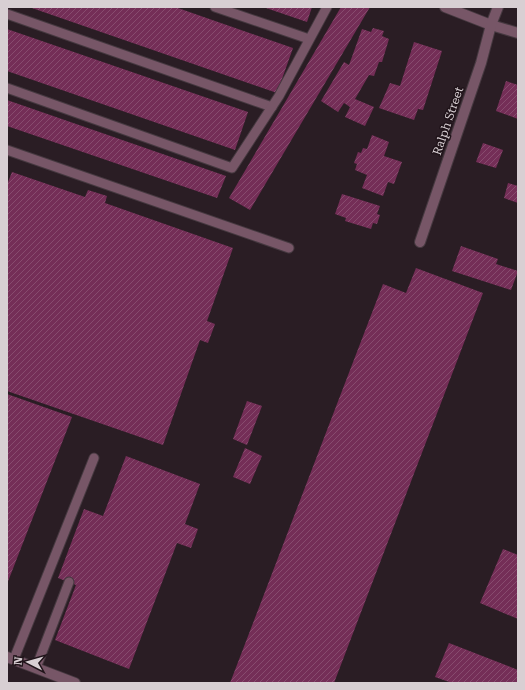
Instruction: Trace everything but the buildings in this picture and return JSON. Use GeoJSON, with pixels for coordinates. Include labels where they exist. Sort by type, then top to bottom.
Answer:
{"type":"FeatureCollection","features":[{"type":"Feature","properties":{"kind":"street"},"geometry":{"type":"LineString","coordinates":[[445,7],[491,25],[518,33]]}},
{"type":"Feature","properties":{"kind":"street","name":"Ralph Street"},"geometry":{"type":"LineString","coordinates":[[420,242],[481,63],[491,25],[498,7]]}},
{"type":"Feature","properties":{"kind":"street"},"geometry":{"type":"LineString","coordinates":[[11,658],[75,683]]}},
{"type":"Feature","properties":{"kind":"lane"},"geometry":{"type":"LineString","coordinates":[[215,7],[309,39]]}},
{"type":"Feature","properties":{"kind":"lane"},"geometry":{"type":"LineString","coordinates":[[7,88],[232,168],[272,107],[327,7]]}},
{"type":"Feature","properties":{"kind":"lane"},"geometry":{"type":"LineString","coordinates":[[7,14],[272,107]]}},
{"type":"Feature","properties":{"kind":"lane"},"geometry":{"type":"LineString","coordinates":[[7,150],[289,248]]}},
{"type":"Feature","properties":{"kind":"lane"},"geometry":{"type":"LineString","coordinates":[[11,658],[94,458]]}},
{"type":"Feature","properties":{"kind":"lane"},"geometry":{"type":"LineString","coordinates":[[36,668],[69,582]]}}]}
